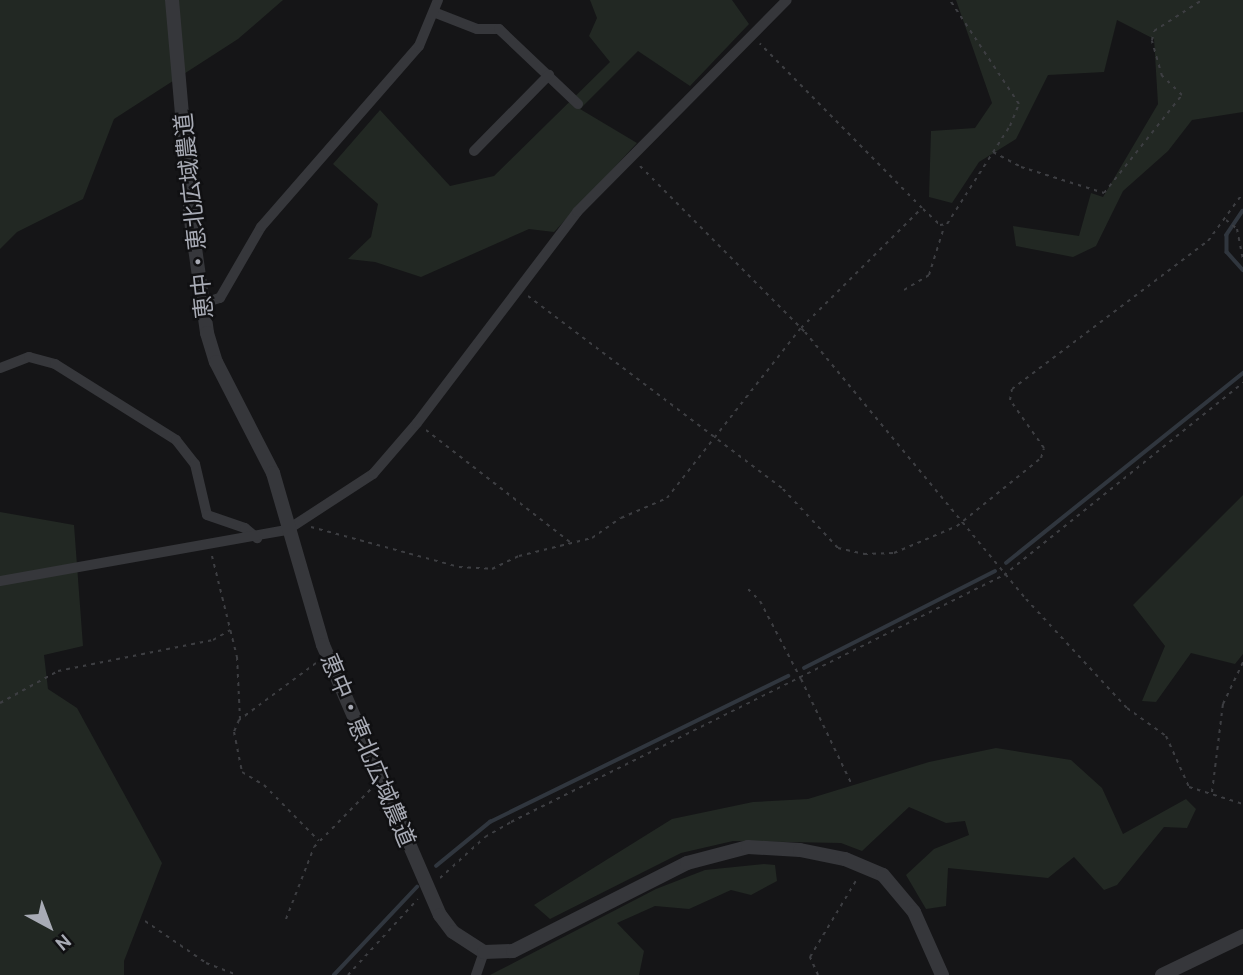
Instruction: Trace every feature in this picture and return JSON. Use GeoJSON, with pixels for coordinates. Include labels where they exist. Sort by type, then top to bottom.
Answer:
{"type":"FeatureCollection","features":[{"type":"Feature","properties":{"kind":"street","name":"恵中・恵北広域農道"},"geometry":{"type":"LineString","coordinates":[[173,0],[201,304],[216,362],[261,443],[327,654],[428,889],[453,932],[484,952]]}},
{"type":"Feature","properties":{"kind":"street"},"geometry":{"type":"LineString","coordinates":[[201,304],[220,298],[261,227],[419,46],[436,13],[438,0]]}},
{"type":"Feature","properties":{"kind":"street"},"geometry":{"type":"LineString","coordinates":[[0,581],[209,543],[257,538],[287,530],[303,523],[373,474],[417,424],[577,212],[787,0]]}},
{"type":"Feature","properties":{"kind":"street"},"geometry":{"type":"LineString","coordinates":[[436,13],[477,29],[499,29],[578,104]]}},
{"type":"Feature","properties":{"kind":"street"},"geometry":{"type":"LineString","coordinates":[[474,151],[549,75]]}},
{"type":"Feature","properties":{"kind":"street"},"geometry":{"type":"LineString","coordinates":[[0,368],[29,357],[55,364],[176,440],[195,464],[207,515],[245,528],[257,538]]}},
{"type":"Feature","properties":{"kind":"street"},"geometry":{"type":"LineString","coordinates":[[476,975],[484,952],[513,951],[531,945],[644,883],[714,853],[748,847],[800,850],[863,866],[883,875],[905,898],[943,975]]}},
{"type":"Feature","properties":{"kind":"street"},"geometry":{"type":"LineString","coordinates":[[1161,975],[1243,936]]}},
{"type":"Feature","properties":{"kind":"path"},"geometry":{"type":"LineString","coordinates":[[904,290],[929,275],[944,225],[1015,116],[1018,98],[950,0]]}},
{"type":"Feature","properties":{"kind":"path"},"geometry":{"type":"LineString","coordinates":[[993,152],[1021,167],[1104,193],[1182,95],[1162,76],[1152,40],[1154,31],[1202,0]]}},
{"type":"Feature","properties":{"kind":"path"},"geometry":{"type":"LineString","coordinates":[[751,36],[922,208],[944,225]]}},
{"type":"Feature","properties":{"kind":"path"},"geometry":{"type":"LineString","coordinates":[[631,157],[801,328],[1004,575],[1127,708],[1166,736],[1189,788],[1243,804]]}},
{"type":"Feature","properties":{"kind":"path"},"geometry":{"type":"LineString","coordinates":[[519,288],[783,489],[838,548],[849,552],[894,553],[961,522],[1044,453],[1010,400],[1012,389],[1208,240],[1226,220],[1243,193]]}},
{"type":"Feature","properties":{"kind":"path"},"geometry":{"type":"LineString","coordinates":[[303,523],[477,569],[492,569],[519,556],[592,538],[621,519],[660,503],[801,328],[922,208]]}},
{"type":"Feature","properties":{"kind":"path"},"geometry":{"type":"LineString","coordinates":[[1226,220],[1237,229],[1243,261]]}},
{"type":"Feature","properties":{"kind":"path"},"geometry":{"type":"LineString","coordinates":[[348,975],[428,889],[485,837],[1004,575],[1243,383]]}},
{"type":"Feature","properties":{"kind":"path"},"geometry":{"type":"LineString","coordinates":[[417,424],[572,544]]}},
{"type":"Feature","properties":{"kind":"path"},"geometry":{"type":"LineString","coordinates":[[209,543],[238,668],[240,719],[234,732],[242,772],[264,785],[319,841]]}},
{"type":"Feature","properties":{"kind":"path"},"geometry":{"type":"LineString","coordinates":[[748,589],[801,679],[851,783]]}},
{"type":"Feature","properties":{"kind":"path"},"geometry":{"type":"LineString","coordinates":[[0,704],[58,671],[213,640],[230,630]]}},
{"type":"Feature","properties":{"kind":"path"},"geometry":{"type":"LineString","coordinates":[[240,719],[327,654]]}},
{"type":"Feature","properties":{"kind":"path"},"geometry":{"type":"LineString","coordinates":[[1212,793],[1222,743],[1223,704],[1243,662]]}},
{"type":"Feature","properties":{"kind":"path"},"geometry":{"type":"LineString","coordinates":[[286,919],[319,841],[381,779]]}},
{"type":"Feature","properties":{"kind":"path"},"geometry":{"type":"LineString","coordinates":[[818,975],[810,957],[863,866]]}},
{"type":"Feature","properties":{"kind":"path"},"geometry":{"type":"LineString","coordinates":[[145,921],[206,963],[237,975]]}},
{"type":"Feature","properties":{"kind":"shaded area"},"geometry":{"type":"Polygon","coordinates":[[[0,0],[283,0],[238,39],[114,119],[83,199],[17,232],[0,249],[0,0]]]}},
{"type":"Feature","properties":{"kind":"shaded area"},"geometry":{"type":"Polygon","coordinates":[[[590,0],[732,0],[749,24],[690,86],[638,51],[580,109],[637,143],[554,232],[529,229],[421,277],[375,262],[348,259],[371,237],[378,204],[333,164],[380,110],[450,186],[494,176],[610,62],[589,36],[597,18],[590,0]]]}},
{"type":"Feature","properties":{"kind":"shaded area"},"geometry":{"type":"Polygon","coordinates":[[[956,0],[1243,0],[1243,112],[1192,120],[1168,151],[1123,191],[1096,246],[1073,257],[1016,246],[1013,226],[1079,236],[1091,193],[1103,197],[1158,104],[1154,39],[1117,20],[1104,72],[1048,75],[1016,139],[979,162],[952,203],[929,197],[931,131],[975,128],[992,103],[956,0]]]}},
{"type":"Feature","properties":{"kind":"shaded area"},"geometry":{"type":"Polygon","coordinates":[[[1243,495],[1243,654],[1235,664],[1191,653],[1156,702],[1142,701],[1165,646],[1133,605],[1243,495]]]}},
{"type":"Feature","properties":{"kind":"shaded area"},"geometry":{"type":"Polygon","coordinates":[[[0,512],[74,525],[83,646],[44,655],[48,689],[77,708],[162,863],[124,961],[124,975],[0,975],[0,512]]]}},
{"type":"Feature","properties":{"kind":"shaded area"},"geometry":{"type":"Polygon","coordinates":[[[996,748],[1071,760],[1102,788],[1123,834],[1186,799],[1196,809],[1187,828],[1164,827],[1117,885],[1104,890],[1074,857],[1048,878],[948,868],[946,906],[926,909],[906,875],[934,849],[969,835],[965,821],[946,823],[909,807],[862,851],[841,843],[733,841],[681,853],[550,919],[534,905],[672,819],[753,802],[808,799],[929,762],[996,748]]]}},
{"type":"Feature","properties":{"kind":"shaded area"},"geometry":{"type":"Polygon","coordinates":[[[775,865],[777,881],[751,895],[731,890],[689,909],[655,906],[617,923],[644,951],[639,975],[490,975],[656,889],[705,870],[775,865]]]}},
{"type":"Feature","properties":{"kind":"waterway"},"geometry":{"type":"LineString","coordinates":[[1243,211],[1227,235],[1227,252],[1243,270]]}},
{"type":"Feature","properties":{"kind":"waterway"},"geometry":{"type":"LineString","coordinates":[[1006,563],[1243,373]]}},
{"type":"Feature","properties":{"kind":"waterway"},"geometry":{"type":"LineString","coordinates":[[804,668],[995,571]]}},
{"type":"Feature","properties":{"kind":"waterway"},"geometry":{"type":"LineString","coordinates":[[436,866],[490,822],[788,676]]}},
{"type":"Feature","properties":{"kind":"waterway"},"geometry":{"type":"LineString","coordinates":[[334,975],[417,887]]}}]}
